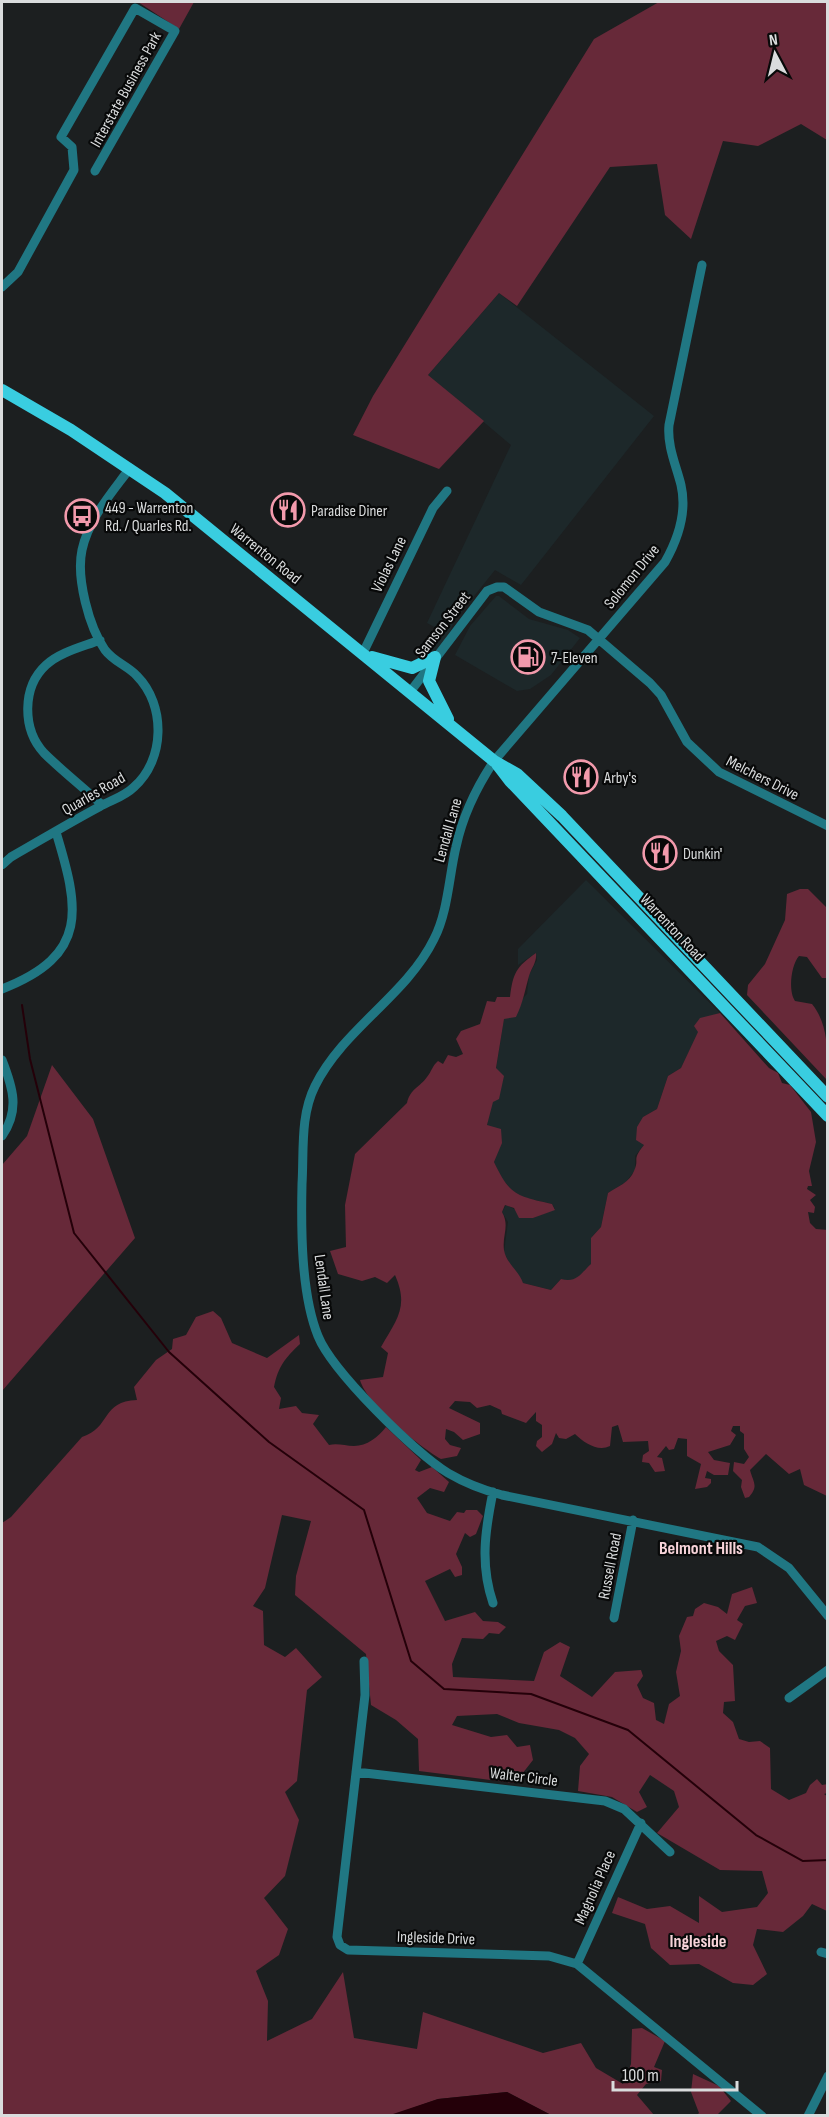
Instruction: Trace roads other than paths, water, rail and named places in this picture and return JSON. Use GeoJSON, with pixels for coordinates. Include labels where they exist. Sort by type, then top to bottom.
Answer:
{"type":"FeatureCollection","features":[{"type":"Feature","properties":{"kind":"main road","name":"Warrenton Road"},"geometry":{"type":"LineString","coordinates":[[2,390],[130,468],[201,522],[494,761],[518,774],[555,809],[828,1097]]}},
{"type":"Feature","properties":{"kind":"main road"},"geometry":{"type":"LineString","coordinates":[[364,654],[412,668],[435,657]]}},
{"type":"Feature","properties":{"kind":"main road"},"geometry":{"type":"LineString","coordinates":[[435,657],[429,681],[450,724]]}},
{"type":"Feature","properties":{"kind":"main road","name":"Warrenton Road"},"geometry":{"type":"LineString","coordinates":[[494,761],[510,782],[828,1116]]}},
{"type":"Feature","properties":{"kind":"street","name":"Interstate Business Park"},"geometry":{"type":"LineString","coordinates":[[2,287],[18,272],[74,170],[76,161],[72,147],[61,137],[135,9],[175,31],[95,171]]}},
{"type":"Feature","properties":{"kind":"street","name":"Solomon Drive"},"geometry":{"type":"LineString","coordinates":[[494,761],[665,562],[673,548],[682,516],[681,487],[668,434],[702,266]]}},
{"type":"Feature","properties":{"kind":"street","name":"Quarles Road"},"geometry":{"type":"LineString","coordinates":[[2,865],[56,831],[126,794],[144,777],[154,758],[158,732],[155,709],[144,684],[130,669],[110,656],[100,640],[83,592],[81,552],[92,523],[130,468]]}},
{"type":"Feature","properties":{"kind":"street","name":"Violas Lane"},"geometry":{"type":"LineString","coordinates":[[364,654],[433,508],[447,491]]}},
{"type":"Feature","properties":{"kind":"street","name":"Samson Street"},"geometry":{"type":"LineString","coordinates":[[410,692],[487,591],[497,586],[509,590],[539,612],[576,624],[599,639]]}},
{"type":"Feature","properties":{"kind":"street","name":"Melchers Drive"},"geometry":{"type":"LineString","coordinates":[[599,639],[650,683],[665,703],[687,742],[704,760],[736,783],[828,826]]}},
{"type":"Feature","properties":{"kind":"street"},"geometry":{"type":"LineString","coordinates":[[100,640],[61,656],[46,665],[33,684],[28,714],[32,732],[43,752],[102,805]]}},
{"type":"Feature","properties":{"kind":"street","name":"Lendall Lane"},"geometry":{"type":"LineString","coordinates":[[494,761],[477,787],[463,818],[440,922],[427,952],[408,979],[333,1060],[311,1096],[304,1123],[302,1198],[309,1303],[314,1324],[326,1353],[420,1452],[453,1476],[493,1492],[744,1542],[768,1551],[789,1568],[828,1616]]}},
{"type":"Feature","properties":{"kind":"street"},"geometry":{"type":"LineString","coordinates":[[2,989],[32,975],[51,961],[60,950],[70,928],[72,889],[56,831]]}},
{"type":"Feature","properties":{"kind":"street"},"geometry":{"type":"LineString","coordinates":[[2,1060],[12,1089],[14,1107],[8,1127],[2,1136]]}},
{"type":"Feature","properties":{"kind":"street"},"geometry":{"type":"LineString","coordinates":[[493,1492],[484,1549],[485,1572],[493,1603]]}},
{"type":"Feature","properties":{"kind":"street","name":"Russell Road"},"geometry":{"type":"LineString","coordinates":[[614,1618],[633,1520]]}},
{"type":"Feature","properties":{"kind":"street","name":"Ingleside Drive"},"geometry":{"type":"LineString","coordinates":[[364,1661],[365,1695],[337,1937],[340,1945],[348,1950],[549,1956],[578,1964],[762,2115]]}},
{"type":"Feature","properties":{"kind":"street"},"geometry":{"type":"LineString","coordinates":[[789,1698],[828,1670]]}},
{"type":"Feature","properties":{"kind":"street","name":"Walter Circle"},"geometry":{"type":"LineString","coordinates":[[356,1772],[605,1801],[624,1809],[670,1852]]}},
{"type":"Feature","properties":{"kind":"street","name":"Magnolia Place"},"geometry":{"type":"LineString","coordinates":[[578,1964],[641,1823]]}},
{"type":"Feature","properties":{"kind":"street"},"geometry":{"type":"LineString","coordinates":[[808,2115],[828,2076]]}},
{"type":"Feature","properties":{"kind":"waterway"},"geometry":{"type":"LineString","coordinates":[[22,1005],[30,1059],[74,1233],[169,1352],[269,1442],[364,1510],[411,1661],[444,1689],[531,1694],[628,1730],[756,1835],[803,1861],[828,1860]]}},
{"type":"Feature","properties":{"kind":"place","name":"Paradise Diner"},"geometry":{"type":"Point","coordinates":[288,510]}},
{"type":"Feature","properties":{"kind":"place","name":"449 - Warrenton Rd. / Quarles Rd."},"geometry":{"type":"Point","coordinates":[82,516]}},
{"type":"Feature","properties":{"kind":"place","name":"7-Eleven"},"geometry":{"type":"Point","coordinates":[528,657]}},
{"type":"Feature","properties":{"kind":"place","name":"Arby's"},"geometry":{"type":"Point","coordinates":[581,777]}},
{"type":"Feature","properties":{"kind":"place","name":"Dunkin'"},"geometry":{"type":"Point","coordinates":[660,853]}},
{"type":"Feature","properties":{"kind":"district","name":"Belmont Hills"},"geometry":{"type":"Point","coordinates":[701,1548]}},
{"type":"Feature","properties":{"kind":"district","name":"Ingleside"},"geometry":{"type":"Point","coordinates":[698,1941]}}]}
